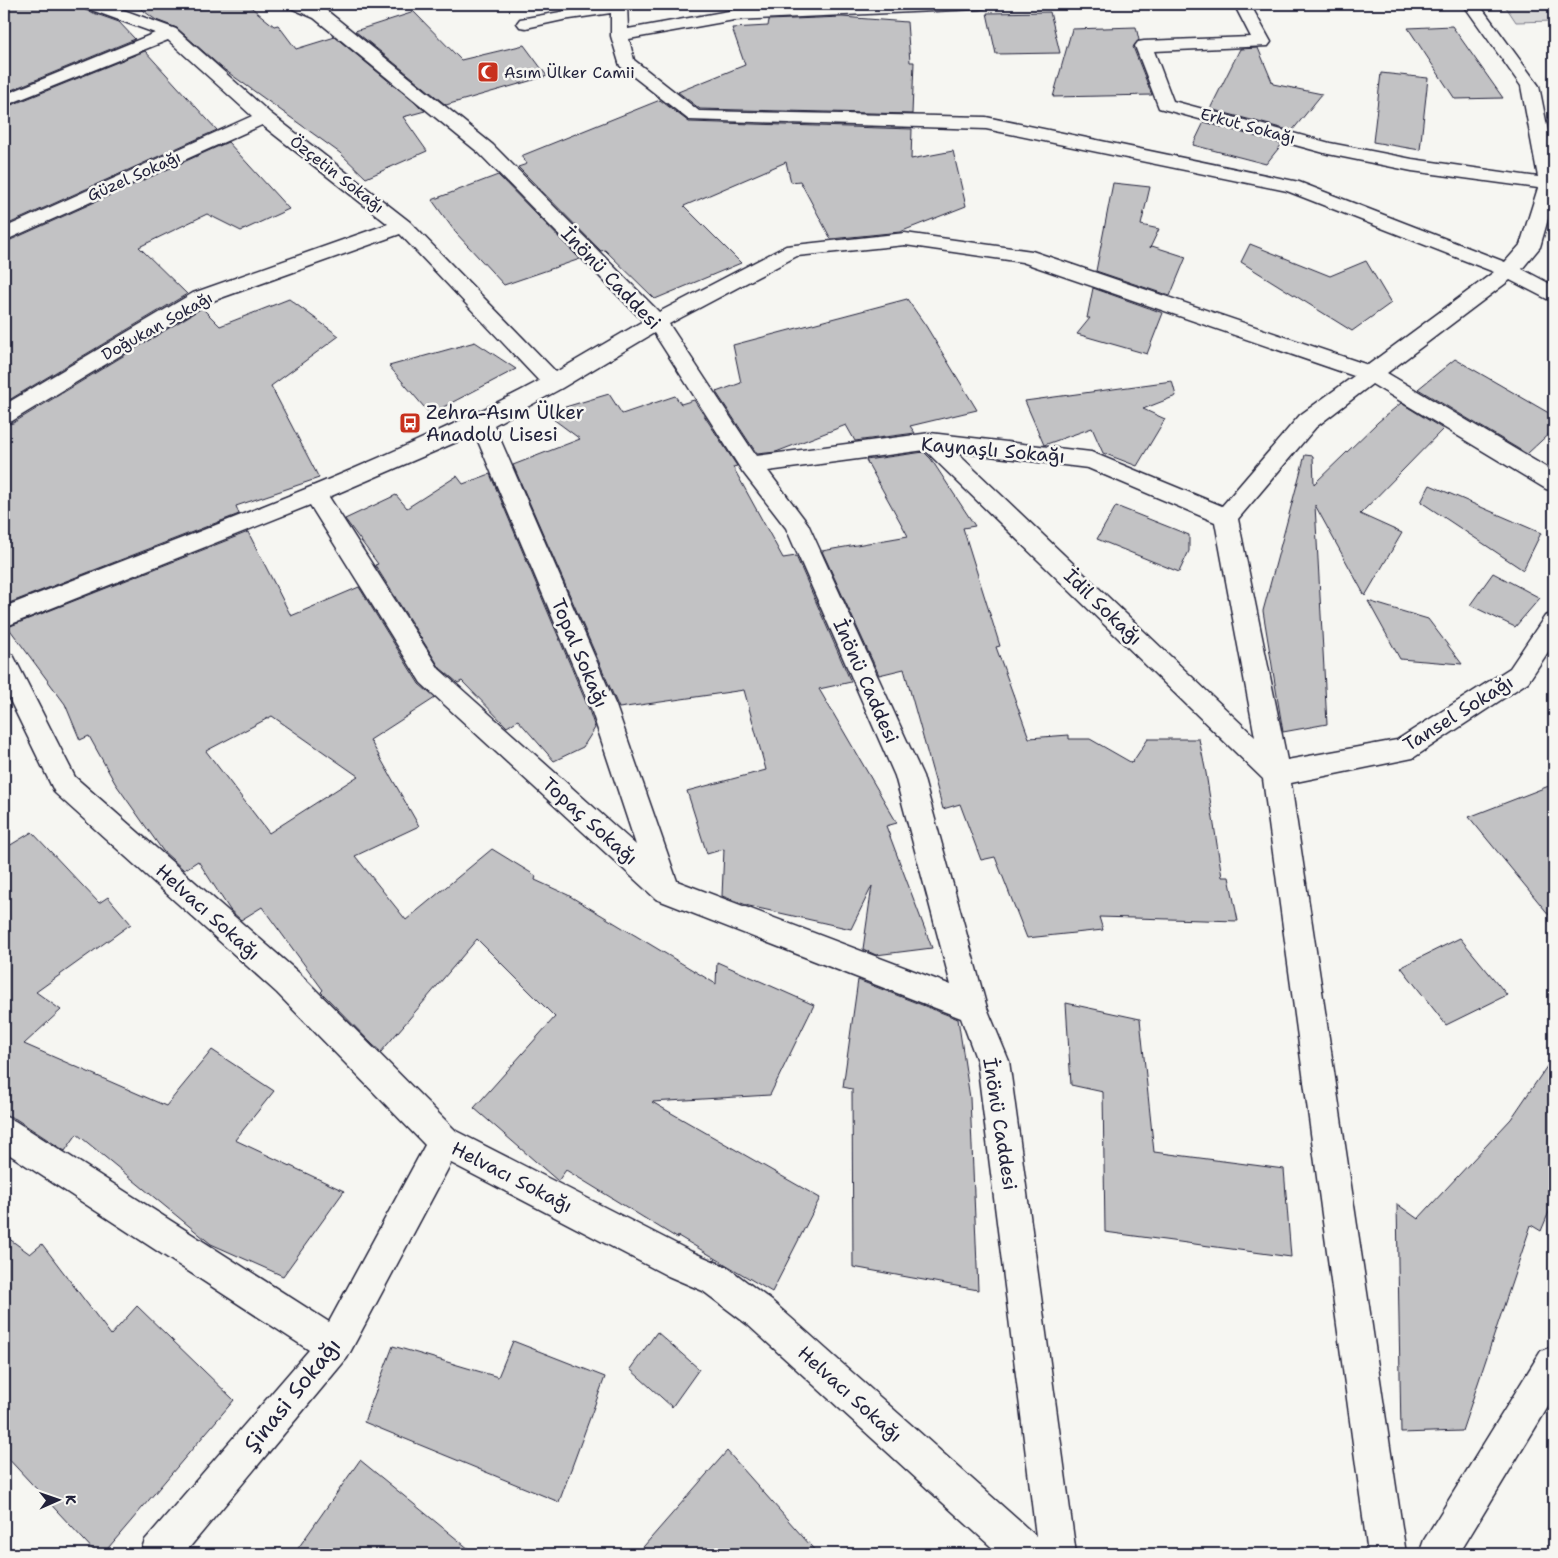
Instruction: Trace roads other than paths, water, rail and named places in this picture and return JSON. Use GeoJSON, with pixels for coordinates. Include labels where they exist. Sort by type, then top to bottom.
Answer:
{"type":"FeatureCollection","features":[{"type":"Feature","properties":{"kind":"street","name":"Özçetin Sokağı"},"geometry":{"type":"LineString","coordinates":[[92,4],[170,33],[264,117],[403,226],[554,383]]}},
{"type":"Feature","properties":{"kind":"street","name":"İnönü Caddesi"},"geometry":{"type":"LineString","coordinates":[[297,4],[320,14],[486,150],[657,322],[750,465],[796,524],[909,776],[972,1008],[993,1060],[1057,1554]]}},
{"type":"Feature","properties":{"kind":"street"},"geometry":{"type":"LineString","coordinates":[[620,36],[734,15],[979,4]]}},
{"type":"Feature","properties":{"kind":"street","name":"Erkut Sokağı"},"geometry":{"type":"LineString","coordinates":[[1242,4],[1262,42],[1144,46],[1165,104],[1328,148],[1403,163],[1552,184]]}},
{"type":"Feature","properties":{"kind":"street"},"geometry":{"type":"LineString","coordinates":[[1387,1554],[1276,774],[1226,516],[1308,421],[1508,271],[1530,247],[1552,184],[1530,86],[1471,4]]}},
{"type":"Feature","properties":{"kind":"street"},"geometry":{"type":"LineString","coordinates":[[526,23],[619,6],[620,36],[626,62],[695,116],[986,123],[1292,186],[1508,271],[1554,294]]}},
{"type":"Feature","properties":{"kind":"street"},"geometry":{"type":"LineString","coordinates":[[4,101],[170,33]]}},
{"type":"Feature","properties":{"kind":"street","name":"Güzel Sokağı"},"geometry":{"type":"LineString","coordinates":[[4,235],[264,117]]}},
{"type":"Feature","properties":{"kind":"street","name":"Doğukan Sokağı"},"geometry":{"type":"LineString","coordinates":[[4,414],[200,298],[403,226]]}},
{"type":"Feature","properties":{"kind":"street"},"geometry":{"type":"LineString","coordinates":[[4,617],[315,494],[481,422],[554,383],[657,322],[793,250],[905,239],[1025,256],[1372,374],[1554,483]]}},
{"type":"Feature","properties":{"kind":"street","name":"Topal Sokağı"},"geometry":{"type":"LineString","coordinates":[[481,422],[603,706],[666,890]]}},
{"type":"Feature","properties":{"kind":"street","name":"Kaynaşlı Sokağı"},"geometry":{"type":"LineString","coordinates":[[750,465],[930,440],[1091,460],[1226,516]]}},
{"type":"Feature","properties":{"kind":"street","name":"İdil Sokağı"},"geometry":{"type":"LineString","coordinates":[[930,440],[1276,774]]}},
{"type":"Feature","properties":{"kind":"street","name":"Topaç Sokağı"},"geometry":{"type":"LineString","coordinates":[[315,494],[430,676],[666,890],[972,1008]]}},
{"type":"Feature","properties":{"kind":"street","name":"Tansel Sokağı"},"geometry":{"type":"LineString","coordinates":[[1276,774],[1403,750],[1519,675],[1554,623]]}},
{"type":"Feature","properties":{"kind":"street","name":"Helvacı Sokağı"},"geometry":{"type":"LineString","coordinates":[[4,662],[65,785],[288,983],[444,1142],[680,1264],[715,1279],[760,1312],[1027,1554]]}},
{"type":"Feature","properties":{"kind":"street"},"geometry":{"type":"LineString","coordinates":[[4,1132],[335,1346]]}},
{"type":"Feature","properties":{"kind":"street","name":"Şinasi Sokağı"},"geometry":{"type":"LineString","coordinates":[[159,1554],[335,1346],[444,1142]]}},
{"type":"Feature","properties":{"kind":"street"},"geometry":{"type":"LineString","coordinates":[[1438,1554],[1554,1364]]}},
{"type":"Feature","properties":{"kind":"place","name":"Asım Ülker Camii"},"geometry":{"type":"Point","coordinates":[488,72]}},
{"type":"Feature","properties":{"kind":"place","name":"Zehra-Asım Ülker Anadolu Lisesi"},"geometry":{"type":"Point","coordinates":[410,423]}}]}
